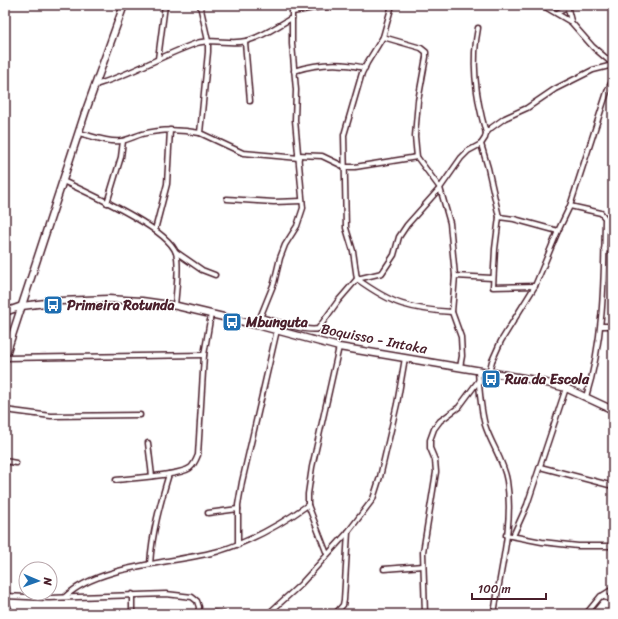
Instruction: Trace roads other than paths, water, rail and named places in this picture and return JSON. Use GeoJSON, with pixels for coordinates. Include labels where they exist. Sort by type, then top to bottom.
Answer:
{"type":"FeatureCollection","features":[{"type":"Feature","properties":{"kind":"street"},"geometry":{"type":"LineString","coordinates":[[124,5],[95,84],[5,358],[204,354]]}},
{"type":"Feature","properties":{"kind":"street"},"geometry":{"type":"LineString","coordinates":[[158,59],[165,5]]}},
{"type":"Feature","properties":{"kind":"street"},"geometry":{"type":"LineString","coordinates":[[200,5],[208,41],[208,62],[200,133]]}},
{"type":"Feature","properties":{"kind":"street"},"geometry":{"type":"LineString","coordinates":[[257,324],[274,283],[280,258],[303,208],[295,120],[296,90],[292,44],[292,5]]}},
{"type":"Feature","properties":{"kind":"street"},"geometry":{"type":"LineString","coordinates":[[292,12],[345,5]]}},
{"type":"Feature","properties":{"kind":"street"},"geometry":{"type":"LineString","coordinates":[[357,279],[353,251],[346,228],[344,135],[365,68],[383,37],[392,5]]}},
{"type":"Feature","properties":{"kind":"street"},"geometry":{"type":"LineString","coordinates":[[542,5],[571,22],[613,65]]}},
{"type":"Feature","properties":{"kind":"street"},"geometry":{"type":"LineString","coordinates":[[557,13],[562,11],[567,6]]}},
{"type":"Feature","properties":{"kind":"street"},"geometry":{"type":"LineString","coordinates":[[567,6],[571,22]]}},
{"type":"Feature","properties":{"kind":"street"},"geometry":{"type":"LineString","coordinates":[[95,84],[116,78],[196,44],[208,41],[245,42],[263,35],[292,18]]}},
{"type":"Feature","properties":{"kind":"street"},"geometry":{"type":"LineString","coordinates":[[261,317],[298,327],[314,330],[318,329],[338,301],[357,279],[382,273],[394,255],[399,238],[407,225],[440,188],[460,158],[468,151],[481,144],[486,133],[482,120],[475,78],[474,59],[478,28]]}},
{"type":"Feature","properties":{"kind":"street"},"geometry":{"type":"LineString","coordinates":[[383,37],[421,48],[426,52],[414,136],[417,157],[440,188],[450,223],[455,276],[452,312],[461,338],[462,356],[460,367]]}},
{"type":"Feature","properties":{"kind":"street"},"geometry":{"type":"LineString","coordinates":[[245,42],[250,101]]}},
{"type":"Feature","properties":{"kind":"street"},"geometry":{"type":"LineString","coordinates":[[294,71],[307,66],[322,64],[346,64],[365,68]]}},
{"type":"Feature","properties":{"kind":"street"},"geometry":{"type":"LineString","coordinates":[[486,133],[505,118],[527,108],[555,89],[593,70],[613,65]]}},
{"type":"Feature","properties":{"kind":"street"},"geometry":{"type":"LineString","coordinates":[[489,372],[492,361],[502,341],[535,286],[570,206],[607,92],[613,79]]}},
{"type":"Feature","properties":{"kind":"street"},"geometry":{"type":"LineString","coordinates":[[607,92],[613,92]]}},
{"type":"Feature","properties":{"kind":"street"},"geometry":{"type":"LineString","coordinates":[[79,133],[108,140],[122,140],[158,130],[200,133],[242,153],[322,156],[344,167],[355,167],[417,157]]}},
{"type":"Feature","properties":{"kind":"street"},"geometry":{"type":"LineString","coordinates":[[155,230],[167,184],[170,130]]}},
{"type":"Feature","properties":{"kind":"street"},"geometry":{"type":"LineString","coordinates":[[107,203],[121,157],[122,140]]}},
{"type":"Feature","properties":{"kind":"street"},"geometry":{"type":"LineString","coordinates":[[481,144],[499,217],[492,286],[494,288],[535,286]]}},
{"type":"Feature","properties":{"kind":"street"},"geometry":{"type":"LineString","coordinates":[[63,182],[135,216],[155,230],[176,252],[202,270],[215,275]]}},
{"type":"Feature","properties":{"kind":"street"},"geometry":{"type":"LineString","coordinates":[[227,199],[274,202],[302,201]]}},
{"type":"Feature","properties":{"kind":"street"},"geometry":{"type":"LineString","coordinates":[[570,206],[603,215],[605,218],[601,326],[596,361],[586,397]]}},
{"type":"Feature","properties":{"kind":"street"},"geometry":{"type":"LineString","coordinates":[[499,217],[514,219],[558,232]]}},
{"type":"Feature","properties":{"kind":"street"},"geometry":{"type":"LineString","coordinates":[[604,249],[613,250]]}},
{"type":"Feature","properties":{"kind":"street"},"geometry":{"type":"LineString","coordinates":[[175,306],[178,261],[176,252]]}},
{"type":"Feature","properties":{"kind":"street"},"geometry":{"type":"LineString","coordinates":[[455,276],[492,278]]}},
{"type":"Feature","properties":{"kind":"street"},"geometry":{"type":"LineString","coordinates":[[357,279],[400,304],[414,308],[452,312]]}},
{"type":"Feature","properties":{"kind":"street","name":"Boquisso - Intaka"},"geometry":{"type":"LineString","coordinates":[[6,310],[22,306],[60,301],[108,299],[142,301],[175,306],[257,324],[339,348],[536,380],[566,388],[612,409]]}},
{"type":"Feature","properties":{"kind":"street"},"geometry":{"type":"LineString","coordinates":[[116,480],[169,474],[186,470],[194,464],[198,455],[204,354],[211,314]]}},
{"type":"Feature","properties":{"kind":"street"},"geometry":{"type":"LineString","coordinates":[[601,326],[613,326]]}},
{"type":"Feature","properties":{"kind":"street"},"geometry":{"type":"LineString","coordinates":[[238,544],[238,509],[248,456],[277,330]]}},
{"type":"Feature","properties":{"kind":"street"},"geometry":{"type":"LineString","coordinates":[[327,554],[308,505],[308,494],[312,467],[339,348]]}},
{"type":"Feature","properties":{"kind":"street"},"geometry":{"type":"LineString","coordinates":[[268,614],[300,585],[348,532],[366,510],[376,492],[397,404],[405,358]]}},
{"type":"Feature","properties":{"kind":"street"},"geometry":{"type":"LineString","coordinates":[[478,370],[485,424],[504,468],[509,496],[509,521],[494,614]]}},
{"type":"Feature","properties":{"kind":"street"},"geometry":{"type":"LineString","coordinates":[[425,614],[423,552],[436,472],[435,460],[430,448],[430,440],[440,421],[459,408],[479,380]]}},
{"type":"Feature","properties":{"kind":"street"},"geometry":{"type":"LineString","coordinates":[[513,536],[527,505],[566,388]]}},
{"type":"Feature","properties":{"kind":"street"},"geometry":{"type":"LineString","coordinates":[[5,410],[50,416],[140,415]]}},
{"type":"Feature","properties":{"kind":"street"},"geometry":{"type":"LineString","coordinates":[[148,443],[152,476]]}},
{"type":"Feature","properties":{"kind":"street"},"geometry":{"type":"LineString","coordinates":[[5,461],[16,463]]}},
{"type":"Feature","properties":{"kind":"street"},"geometry":{"type":"LineString","coordinates":[[540,468],[613,486]]}},
{"type":"Feature","properties":{"kind":"street"},"geometry":{"type":"LineString","coordinates":[[150,564],[151,544],[169,474]]}},
{"type":"Feature","properties":{"kind":"street"},"geometry":{"type":"LineString","coordinates":[[65,597],[78,587],[106,574],[184,558],[238,544],[278,526],[308,505]]}},
{"type":"Feature","properties":{"kind":"street"},"geometry":{"type":"LineString","coordinates":[[208,513],[238,509]]}},
{"type":"Feature","properties":{"kind":"street"},"geometry":{"type":"LineString","coordinates":[[335,614],[343,605],[344,600],[348,532]]}},
{"type":"Feature","properties":{"kind":"street"},"geometry":{"type":"LineString","coordinates":[[506,535],[542,542],[578,546],[613,546]]}},
{"type":"Feature","properties":{"kind":"street"},"geometry":{"type":"LineString","coordinates":[[384,569],[423,566]]}},
{"type":"Feature","properties":{"kind":"street"},"geometry":{"type":"LineString","coordinates":[[586,614],[601,596],[613,589]]}},
{"type":"Feature","properties":{"kind":"street"},"geometry":{"type":"LineString","coordinates":[[132,594],[132,614]]}},
{"type":"Feature","properties":{"kind":"street"},"geometry":{"type":"LineString","coordinates":[[5,596],[49,598],[166,594],[192,597],[197,602],[199,607],[198,614]]}},
{"type":"Feature","properties":{"kind":"street"},"geometry":{"type":"LineString","coordinates":[[601,596],[613,600]]}},
{"type":"Feature","properties":{"kind":"street"},"geometry":{"type":"LineString","coordinates":[[5,602],[10,614]]}},
{"type":"Feature","properties":{"kind":"street"},"geometry":{"type":"LineString","coordinates":[[207,614],[224,614]]}},
{"type":"Feature","properties":{"kind":"place","name":"Primeira Rotunda"},"geometry":{"type":"Point","coordinates":[53,305]}},
{"type":"Feature","properties":{"kind":"place","name":"Mbunguta"},"geometry":{"type":"Point","coordinates":[232,322]}},
{"type":"Feature","properties":{"kind":"place","name":"Rua da Escola"},"geometry":{"type":"Point","coordinates":[491,379]}}]}
